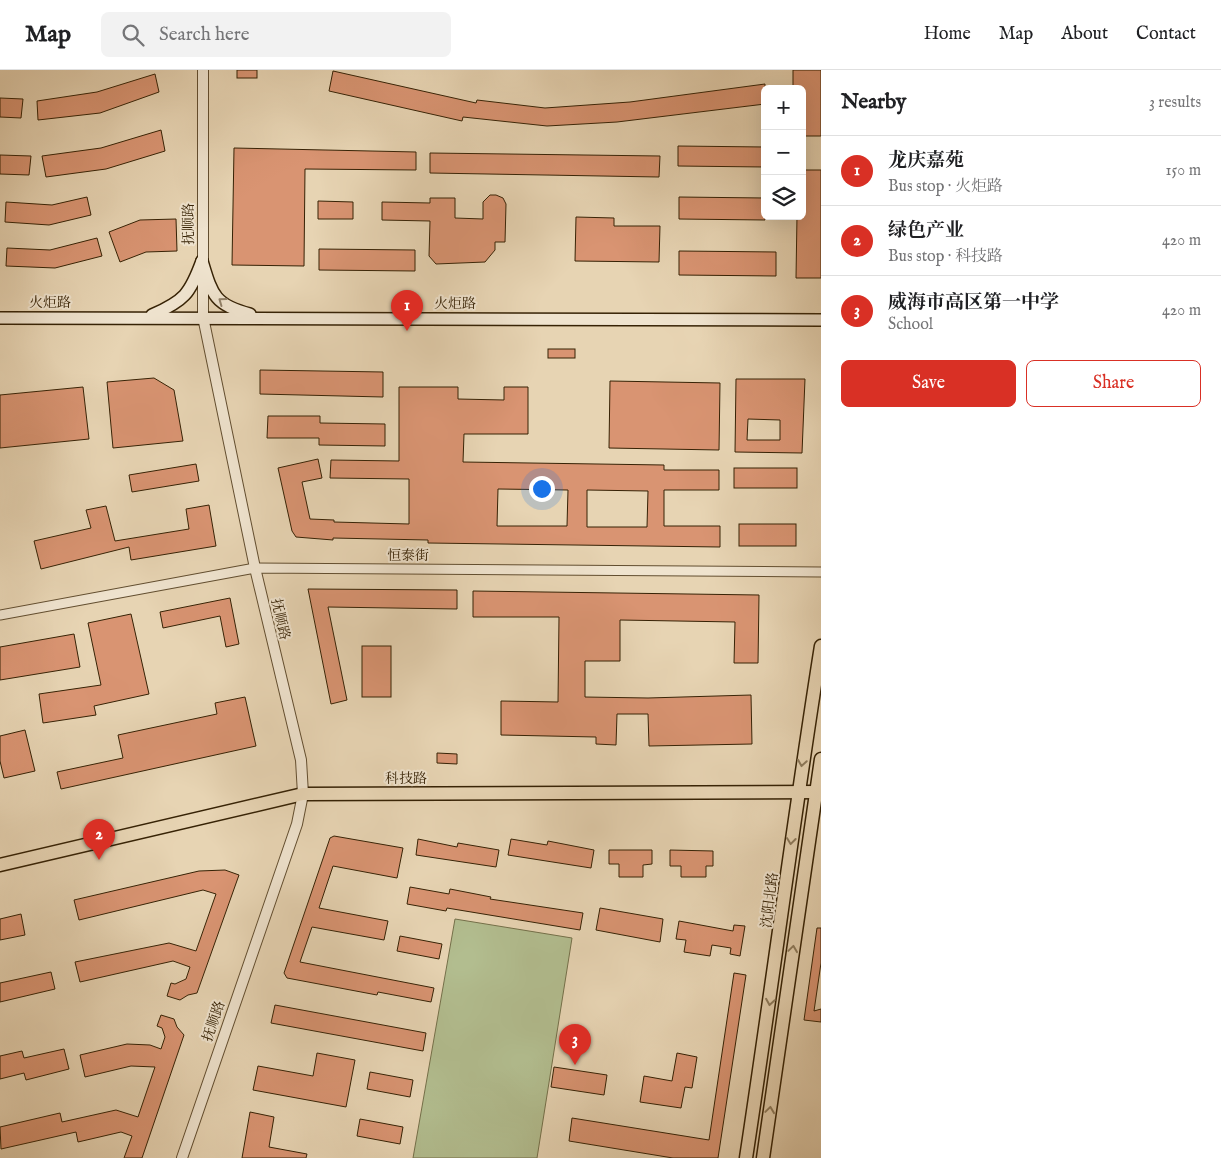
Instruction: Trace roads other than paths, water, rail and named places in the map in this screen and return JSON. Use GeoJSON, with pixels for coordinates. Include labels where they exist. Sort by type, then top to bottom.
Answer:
{"type":"FeatureCollection","features":[{"type":"Feature","properties":{"kind":"main road"},"geometry":{"type":"LineString","coordinates":[[146,317],[174,306],[185,297],[193,286],[202,261]]}},
{"type":"Feature","properties":{"kind":"main road"},"geometry":{"type":"LineString","coordinates":[[202,261],[212,292],[220,301],[238,311],[264,318]]}},
{"type":"Feature","properties":{"kind":"main road"},"geometry":{"type":"LineString","coordinates":[[802,320],[821,315]]}},
{"type":"Feature","properties":{"kind":"main road","name":"火炬路"},"geometry":{"type":"LineString","coordinates":[[0,318],[821,320]]}},
{"type":"Feature","properties":{"kind":"main road"},"geometry":{"type":"LineString","coordinates":[[802,320],[821,324]]}},
{"type":"Feature","properties":{"kind":"main road","name":"沈阳北路"},"geometry":{"type":"LineString","coordinates":[[746,1158],[821,646]]}},
{"type":"Feature","properties":{"kind":"main road"},"geometry":{"type":"LineString","coordinates":[[763,1158],[818,792],[821,759]]}},
{"type":"Feature","properties":{"kind":"main road","name":"科技路"},"geometry":{"type":"LineString","coordinates":[[0,865],[303,794],[818,792]]}},
{"type":"Feature","properties":{"kind":"street","name":"抚顺路"},"geometry":{"type":"LineString","coordinates":[[182,1158],[297,824],[303,794],[301,760],[255,568],[203,317],[203,70]]}},
{"type":"Feature","properties":{"kind":"street","name":"恒泰街"},"geometry":{"type":"LineString","coordinates":[[0,615],[255,568],[821,572]]}},
{"type":"Feature","properties":{"kind":"place","name":"龙庆嘉苑"},"geometry":{"type":"Point","coordinates":[407,331]}},
{"type":"Feature","properties":{"kind":"place","name":"绿色产业"},"geometry":{"type":"Point","coordinates":[99,860]}},
{"type":"Feature","properties":{"kind":"place","name":"威海市高区第一中学"},"geometry":{"type":"Point","coordinates":[575,1065]}}]}
